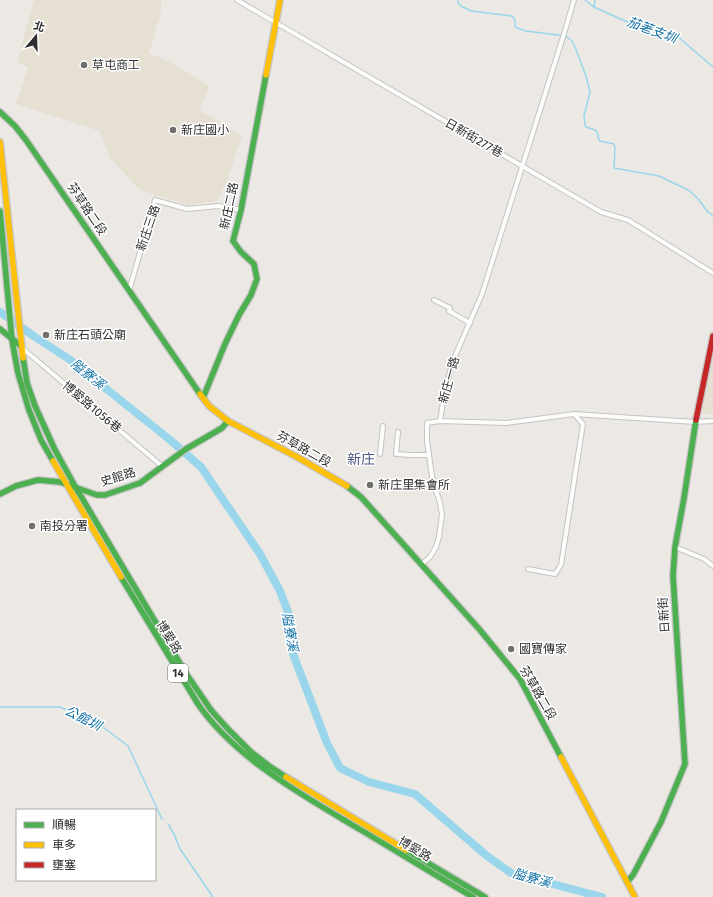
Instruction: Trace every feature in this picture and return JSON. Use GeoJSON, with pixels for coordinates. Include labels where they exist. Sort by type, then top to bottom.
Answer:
{"type":"FeatureCollection","features":[{"type":"Feature","properties":{"kind":"street","name":"日新街277巷"},"geometry":{"type":"LineString","coordinates":[[237,0],[601,212],[628,220],[713,273]]}},
{"type":"Feature","properties":{"kind":"street","name":"新庄二路"},"geometry":{"type":"LineString","coordinates":[[203,398],[225,344],[239,315],[251,295],[257,279],[254,264],[241,252],[233,241],[241,210],[280,0]]}},
{"type":"Feature","properties":{"kind":"street","name":"新庄一路"},"geometry":{"type":"LineString","coordinates":[[422,564],[430,557],[436,547],[439,538],[442,514],[439,499],[433,483],[427,441],[427,423],[440,421],[452,363],[482,294],[574,0]]}},
{"type":"Feature","properties":{"kind":"street","name":"芬草路二段"},"geometry":{"type":"LineString","coordinates":[[0,112],[15,126],[26,140],[209,406],[228,421],[298,457],[346,485],[361,497],[496,649],[520,679],[635,897]]}},
{"type":"Feature","properties":{"kind":"street","name":"14"},"geometry":{"type":"LineString","coordinates":[[0,142],[21,346]]}},
{"type":"Feature","properties":{"kind":"street","name":"新庄三路"},"geometry":{"type":"LineString","coordinates":[[129,291],[155,200],[187,209],[218,206],[241,210]]}},
{"type":"Feature","properties":{"kind":"street","name":"14"},"geometry":{"type":"LineString","coordinates":[[0,211],[12,340]]}},
{"type":"Feature","properties":{"kind":"street"},"geometry":{"type":"LineString","coordinates":[[1,224],[8,224]]}},
{"type":"Feature","properties":{"kind":"street"},"geometry":{"type":"LineString","coordinates":[[434,300],[450,308],[449,311],[470,323]]}},
{"type":"Feature","properties":{"kind":"street"},"geometry":{"type":"LineString","coordinates":[[0,329],[21,346]]}},
{"type":"Feature","properties":{"kind":"street","name":"日新街"},"geometry":{"type":"LineString","coordinates":[[627,882],[633,874],[661,822],[686,764],[673,576],[675,546],[684,498],[695,422],[713,336]]}},
{"type":"Feature","properties":{"kind":"street","name":"博愛路"},"geometry":{"type":"LineString","coordinates":[[12,340],[18,373],[41,440],[90,526],[179,675],[205,714],[269,766],[301,787],[485,897]]}},
{"type":"Feature","properties":{"kind":"street","name":"博愛路"},"geometry":{"type":"LineString","coordinates":[[21,346],[27,383],[35,406],[55,450],[181,666],[225,730],[250,758],[296,791],[473,897]]}},
{"type":"Feature","properties":{"kind":"street","name":"博愛路1056巷"},"geometry":{"type":"LineString","coordinates":[[21,346],[164,466]]}},
{"type":"Feature","properties":{"kind":"street"},"geometry":{"type":"LineString","coordinates":[[528,569],[555,574],[561,566],[583,424],[574,414]]}},
{"type":"Feature","properties":{"kind":"street"},"geometry":{"type":"LineString","coordinates":[[440,421],[506,423],[574,414],[695,422],[713,421]]}},
{"type":"Feature","properties":{"kind":"street","name":"史館路"},"geometry":{"type":"LineString","coordinates":[[0,494],[16,486],[38,480],[60,482],[97,495],[105,495],[140,483],[186,449],[222,428],[228,421]]}},
{"type":"Feature","properties":{"kind":"street"},"geometry":{"type":"LineString","coordinates":[[380,454],[383,426]]}},
{"type":"Feature","properties":{"kind":"street"},"geometry":{"type":"LineString","coordinates":[[398,432],[396,454],[430,455]]}},
{"type":"Feature","properties":{"kind":"street"},"geometry":{"type":"LineString","coordinates":[[675,546],[699,556],[713,566]]}},
{"type":"Feature","properties":{"kind":"street"},"geometry":{"type":"LineString","coordinates":[[205,714],[211,710]]}},
{"type":"Feature","properties":{"kind":"shaded area"},"geometry":{"type":"Polygon","coordinates":[[[34,0],[162,0],[160,16],[149,53],[170,62],[209,86],[199,111],[212,117],[242,136],[227,181],[217,201],[188,205],[140,190],[109,157],[100,131],[16,104],[28,67],[17,63],[34,0]]]}},
{"type":"Feature","properties":{"kind":"shaded area"},"geometry":{"type":"Polygon","coordinates":[[[713,353],[713,414],[701,414],[712,359],[713,353]]]}},
{"type":"Feature","properties":{"kind":"waterway"},"geometry":{"type":"LineString","coordinates":[[458,0],[458,3],[461,6],[471,11],[512,16],[515,20],[515,26],[517,28],[526,31],[566,36],[572,41],[586,76],[590,92],[584,116],[585,125],[586,127],[597,132],[600,141],[614,144],[614,168],[659,176],[690,191],[713,216]]}},
{"type":"Feature","properties":{"kind":"waterway","name":"茄荖支圳"},"geometry":{"type":"LineString","coordinates":[[585,0],[594,7],[625,21],[677,36],[713,67]]}},
{"type":"Feature","properties":{"kind":"waterway","name":"茄荖支圳"},"geometry":{"type":"LineString","coordinates":[[594,7],[595,0]]}},
{"type":"Feature","properties":{"kind":"waterway","name":"隘寮溪"},"geometry":{"type":"LineString","coordinates":[[0,312],[69,359],[169,439],[201,467],[260,554],[280,591],[289,615],[293,654],[327,743],[340,768],[369,782],[415,794],[487,856],[511,873],[602,897]]}},
{"type":"Feature","properties":{"kind":"waterway","name":"公館圳"},"geometry":{"type":"LineString","coordinates":[[0,707],[60,707],[99,724],[128,746],[162,819]]}},
{"type":"Feature","properties":{"kind":"waterway","name":"公館圳"},"geometry":{"type":"LineString","coordinates":[[168,824],[180,849],[213,897]]}},
{"type":"Feature","properties":{"kind":"traffic: fast"},"geometry":{"type":"LineString","coordinates":[[203,398],[225,344],[239,315],[251,295],[257,279],[254,264],[241,252],[233,241],[241,210],[266,75]]}},
{"type":"Feature","properties":{"kind":"traffic: fast"},"geometry":{"type":"LineString","coordinates":[[0,112],[15,126],[26,140],[200,394]]}},
{"type":"Feature","properties":{"kind":"traffic: fast"},"geometry":{"type":"LineString","coordinates":[[0,211],[12,340],[18,373],[29,410],[41,440],[53,461]]}},
{"type":"Feature","properties":{"kind":"traffic: fast"},"geometry":{"type":"LineString","coordinates":[[0,329],[21,346]]}},
{"type":"Feature","properties":{"kind":"traffic: fast"},"geometry":{"type":"LineString","coordinates":[[23,358],[27,383],[35,406],[55,450],[185,672],[211,710],[227,728],[251,752],[286,777]]}},
{"type":"Feature","properties":{"kind":"traffic: fast"},"geometry":{"type":"LineString","coordinates":[[627,882],[633,875],[661,822],[685,764],[673,576],[675,547],[696,420]]}},
{"type":"Feature","properties":{"kind":"traffic: fast"},"geometry":{"type":"LineString","coordinates":[[0,494],[16,486],[38,480],[60,482],[97,495],[105,495],[140,483],[186,449],[222,428],[228,421]]}},
{"type":"Feature","properties":{"kind":"traffic: fast"},"geometry":{"type":"LineString","coordinates":[[347,486],[361,497],[480,630],[520,679],[561,757]]}},
{"type":"Feature","properties":{"kind":"traffic: fast"},"geometry":{"type":"LineString","coordinates":[[121,577],[198,704],[231,742],[251,759],[294,790],[473,897]]}},
{"type":"Feature","properties":{"kind":"traffic: fast"},"geometry":{"type":"LineString","coordinates":[[406,850],[485,897]]}},
{"type":"Feature","properties":{"kind":"traffic: slow"},"geometry":{"type":"LineString","coordinates":[[266,75],[280,0]]}},
{"type":"Feature","properties":{"kind":"traffic: slow"},"geometry":{"type":"LineString","coordinates":[[0,142],[23,358]]}},
{"type":"Feature","properties":{"kind":"traffic: slow"},"geometry":{"type":"LineString","coordinates":[[200,394],[209,406],[228,421],[297,457],[347,486]]}},
{"type":"Feature","properties":{"kind":"traffic: slow"},"geometry":{"type":"LineString","coordinates":[[53,461],[121,577]]}},
{"type":"Feature","properties":{"kind":"traffic: slow"},"geometry":{"type":"LineString","coordinates":[[561,757],[635,897]]}},
{"type":"Feature","properties":{"kind":"traffic: slow"},"geometry":{"type":"LineString","coordinates":[[286,777],[406,850]]}},
{"type":"Feature","properties":{"kind":"traffic: jam"},"geometry":{"type":"LineString","coordinates":[[696,420],[713,336]]}},
{"type":"Feature","properties":{"kind":"place","name":"草屯商工"},"geometry":{"type":"Point","coordinates":[84,65]}},
{"type":"Feature","properties":{"kind":"place","name":"新庄國小"},"geometry":{"type":"Point","coordinates":[173,130]}},
{"type":"Feature","properties":{"kind":"place","name":"新庄石頭公廟"},"geometry":{"type":"Point","coordinates":[46,335]}},
{"type":"Feature","properties":{"kind":"place","name":"新庄里集會所"},"geometry":{"type":"Point","coordinates":[370,485]}},
{"type":"Feature","properties":{"kind":"place","name":"南投分署"},"geometry":{"type":"Point","coordinates":[32,526]}},
{"type":"Feature","properties":{"kind":"place","name":"國寶傳家"},"geometry":{"type":"Point","coordinates":[511,649]}},
{"type":"Feature","properties":{"kind":"district","name":"新庄"},"geometry":{"type":"Point","coordinates":[361,459]}}]}
